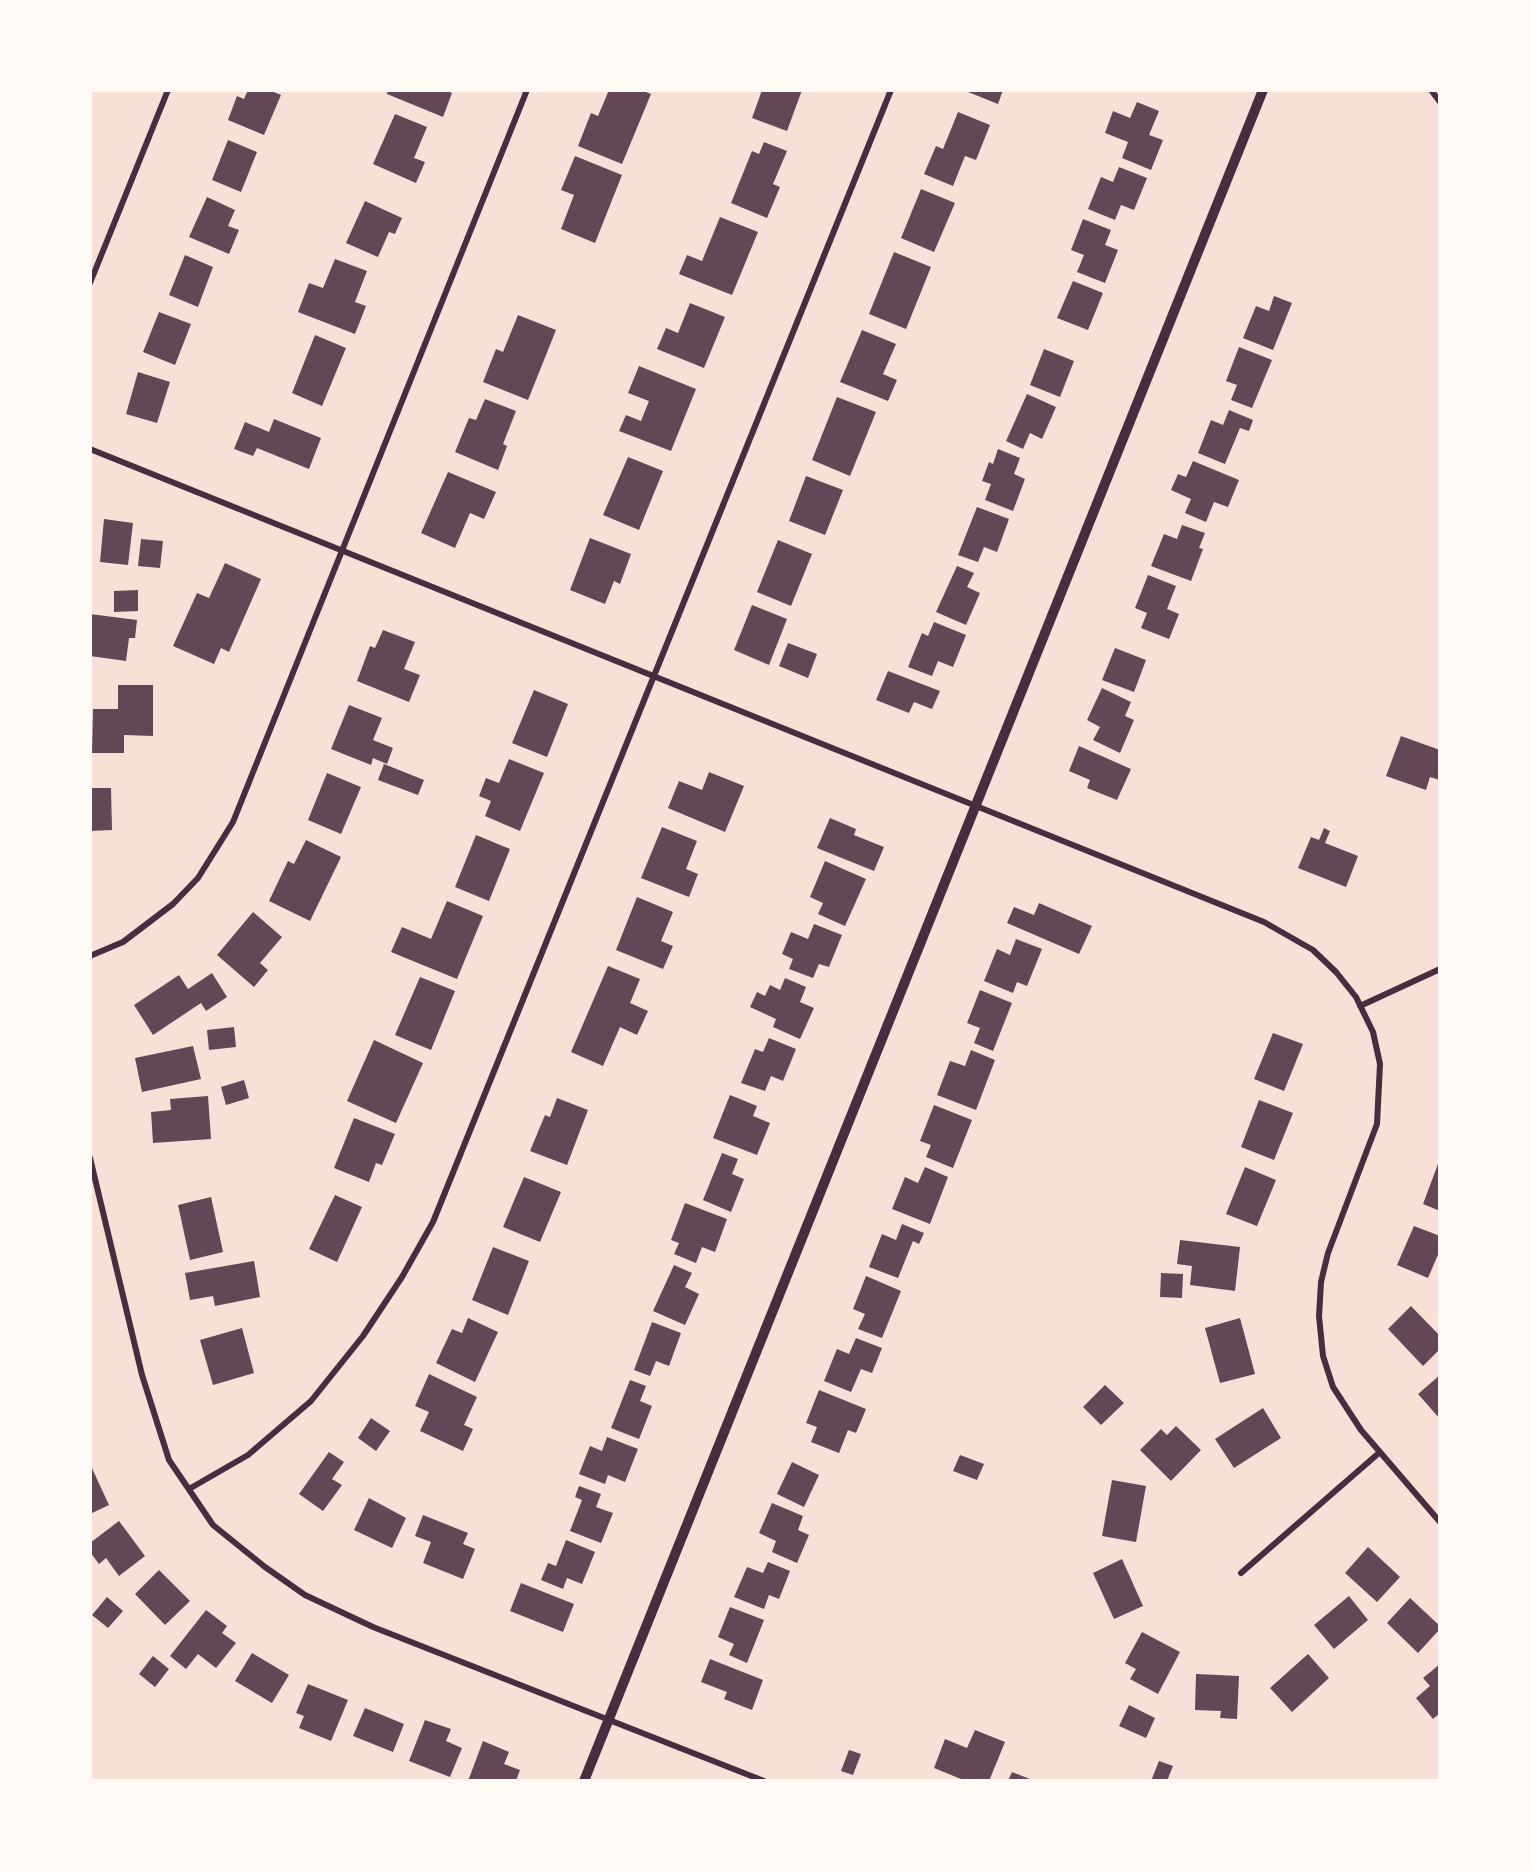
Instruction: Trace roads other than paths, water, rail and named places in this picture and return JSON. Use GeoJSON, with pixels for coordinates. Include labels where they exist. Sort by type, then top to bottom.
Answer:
{"type":"FeatureCollection","features":[{"type":"Feature","properties":{"kind":"street"},"geometry":{"type":"LineString","coordinates":[[90,284],[168,90]]}},
{"type":"Feature","properties":{"kind":"street"},"geometry":{"type":"LineString","coordinates":[[90,956],[123,942],[173,904],[198,878],[233,822],[527,90]]}},
{"type":"Feature","properties":{"kind":"street"},"geometry":{"type":"LineString","coordinates":[[189,1489],[248,1455],[311,1401],[363,1336],[407,1268],[433,1222],[470,1136],[891,90]]}},
{"type":"Feature","properties":{"kind":"street"},"geometry":{"type":"LineString","coordinates":[[584,1781],[973,807],[1263,90]]}},
{"type":"Feature","properties":{"kind":"street"},"geometry":{"type":"LineString","coordinates":[[1431,90],[1440,102]]}},
{"type":"Feature","properties":{"kind":"street"},"geometry":{"type":"LineString","coordinates":[[90,449],[973,807],[1264,922],[1313,950],[1336,972],[1360,1006],[1373,1032],[1380,1064],[1377,1125],[1328,1253],[1321,1282],[1318,1316],[1323,1356],[1333,1387],[1361,1430],[1440,1522]]}},
{"type":"Feature","properties":{"kind":"street"},"geometry":{"type":"LineString","coordinates":[[1360,1006],[1440,969]]}},
{"type":"Feature","properties":{"kind":"street"},"geometry":{"type":"LineString","coordinates":[[90,1158],[142,1376],[169,1460],[213,1525],[305,1595],[373,1627],[764,1781]]}},
{"type":"Feature","properties":{"kind":"street"},"geometry":{"type":"LineString","coordinates":[[1241,1573],[1380,1452]]}}]}
